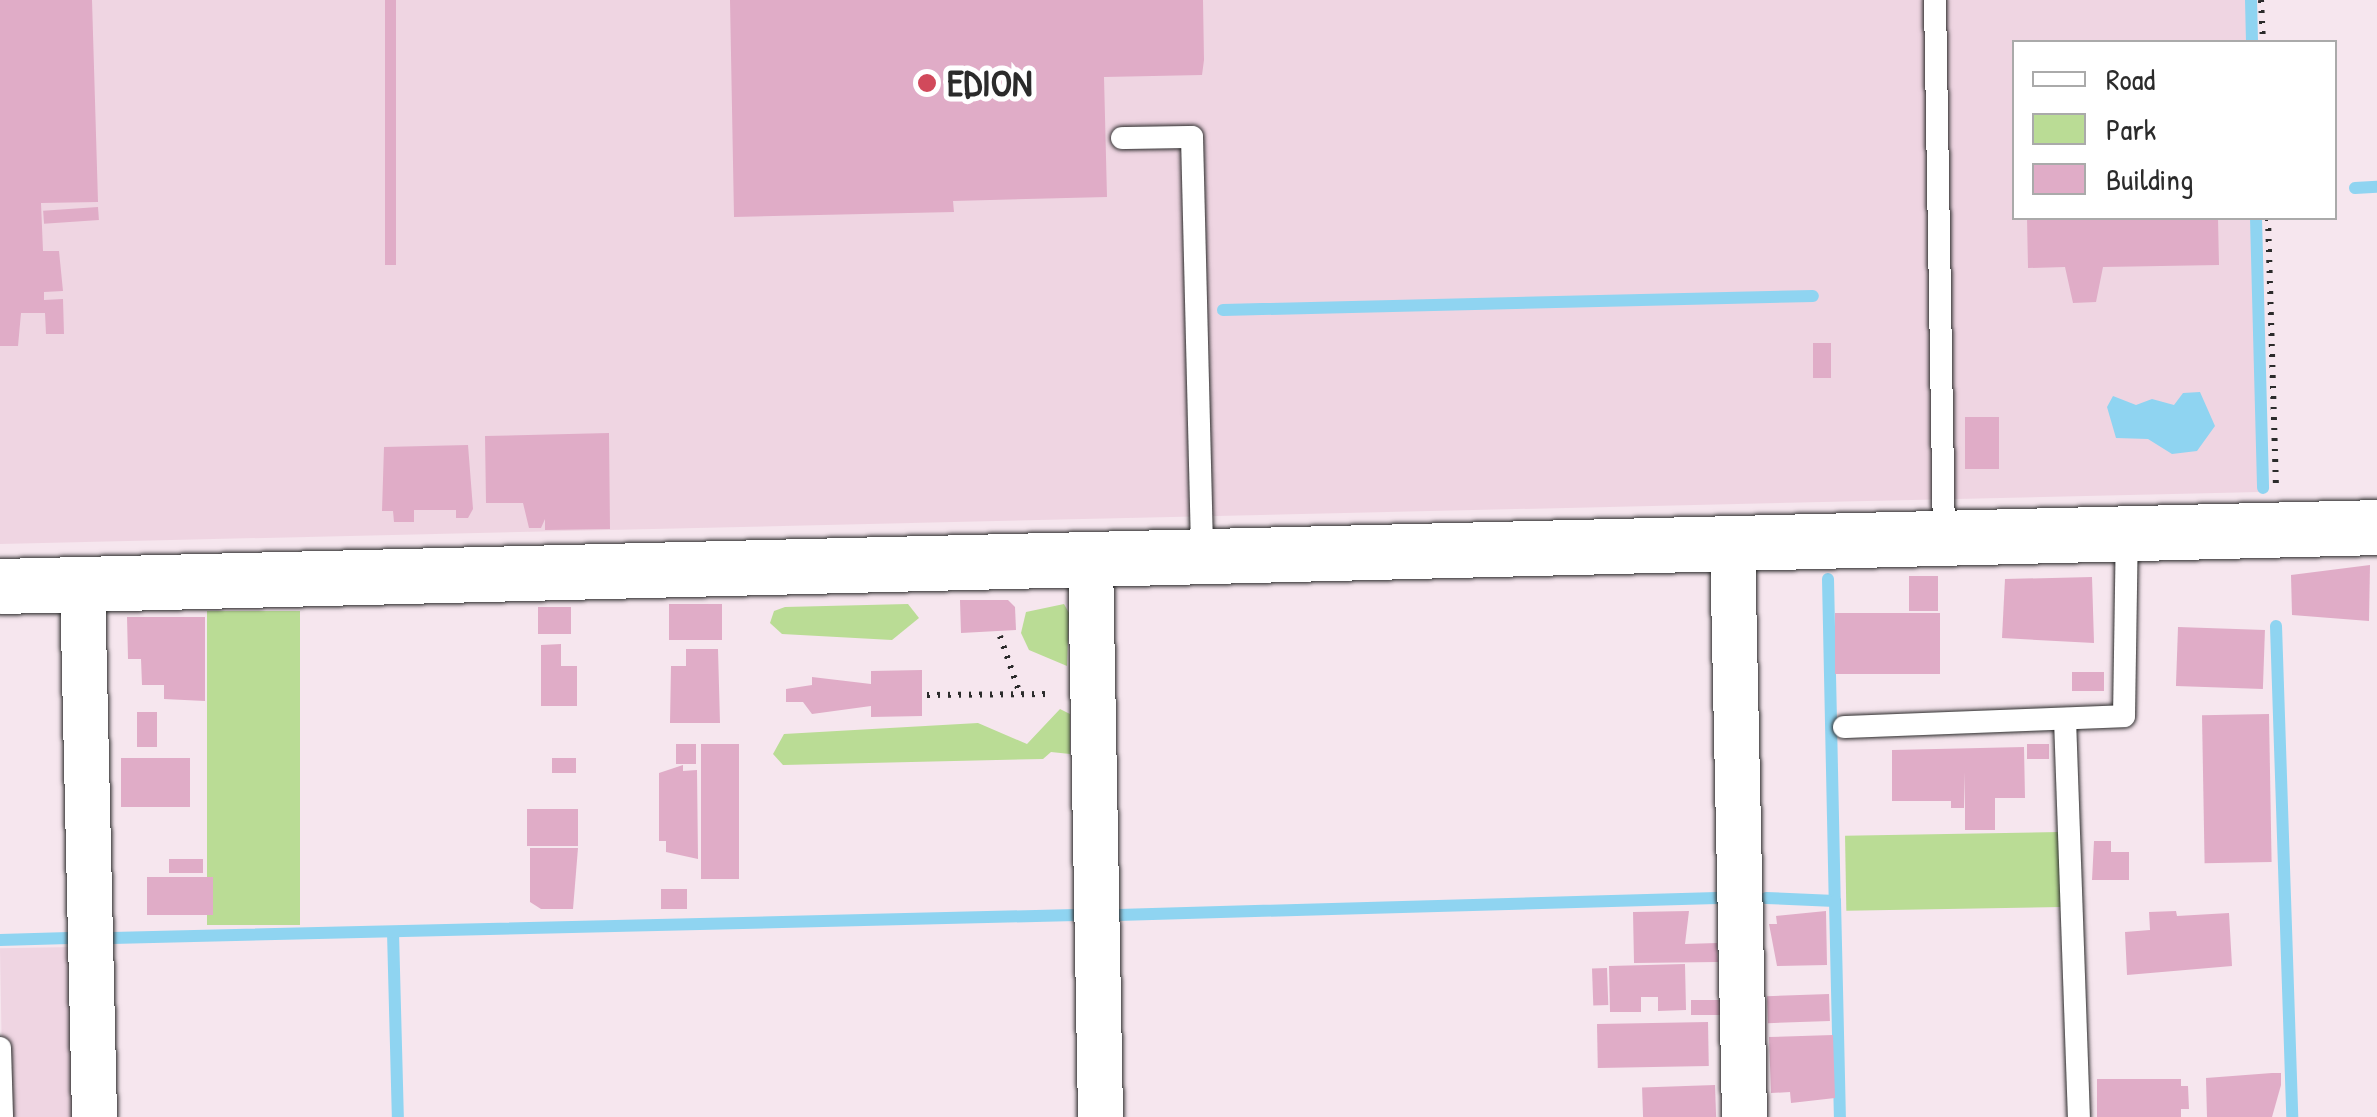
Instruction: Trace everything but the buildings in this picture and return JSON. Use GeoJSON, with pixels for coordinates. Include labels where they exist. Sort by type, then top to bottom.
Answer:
{"type":"FeatureCollection","features":[{"type":"Feature","properties":{"kind":"street"},"geometry":{"type":"LineString","coordinates":[[0,586],[2377,527]]}},
{"type":"Feature","properties":{"kind":"street"},"geometry":{"type":"LineString","coordinates":[[1732,543],[1744,1117]]}},
{"type":"Feature","properties":{"kind":"street"},"geometry":{"type":"LineString","coordinates":[[1090,559],[1100,1117]]}},
{"type":"Feature","properties":{"kind":"street"},"geometry":{"type":"LineString","coordinates":[[82,584],[94,1117]]}},
{"type":"Feature","properties":{"kind":"lane"},"geometry":{"type":"LineString","coordinates":[[1935,0],[1944,537]]}},
{"type":"Feature","properties":{"kind":"lane"},"geometry":{"type":"LineString","coordinates":[[1122,138],[1192,137],[1202,556]]}},
{"type":"Feature","properties":{"kind":"lane"},"geometry":{"type":"LineString","coordinates":[[1844,727],[2124,716],[2127,533]]}},
{"type":"Feature","properties":{"kind":"lane"},"geometry":{"type":"LineString","coordinates":[[2066,719],[2080,1117]]}},
{"type":"Feature","properties":{"kind":"lane"},"geometry":{"type":"LineString","coordinates":[[0,1048],[2,1117]]}},
{"type":"Feature","properties":{"kind":"path"},"geometry":{"type":"LineString","coordinates":[[2261,0],[2262,40]]}},
{"type":"Feature","properties":{"kind":"path"},"geometry":{"type":"LineString","coordinates":[[2268,220],[2277,529]]}},
{"type":"Feature","properties":{"kind":"path"},"geometry":{"type":"LineString","coordinates":[[1000,636],[1020,694]]}},
{"type":"Feature","properties":{"kind":"path"},"geometry":{"type":"LineString","coordinates":[[927,696],[1093,694]]}},
{"type":"Feature","properties":{"kind":"shaded area"},"geometry":{"type":"Polygon","coordinates":[[[0,0],[2248,0],[2249,40],[2012,40],[2012,220],[2253,220],[2259,492],[0,544],[0,0]]]}},
{"type":"Feature","properties":{"kind":"shaded area"},"geometry":{"type":"Polygon","coordinates":[[[75,947],[78,1117],[3,1117],[0,948],[75,947]]]}},
{"type":"Feature","properties":{"kind":"green space"},"geometry":{"type":"Polygon","coordinates":[[[908,604],[919,618],[892,640],[782,634],[770,623],[774,611],[785,607],[908,604]]]}},
{"type":"Feature","properties":{"kind":"green space"},"geometry":{"type":"Polygon","coordinates":[[[1064,604],[1069,613],[1067,666],[1029,650],[1021,633],[1026,612],[1064,604]]]}},
{"type":"Feature","properties":{"kind":"green space"},"geometry":{"type":"Polygon","coordinates":[[[207,611],[300,611],[300,925],[207,925],[207,611]]]}},
{"type":"Feature","properties":{"kind":"green space"},"geometry":{"type":"Polygon","coordinates":[[[1060,709],[1070,714],[1070,754],[1051,752],[1043,759],[783,765],[773,754],[784,734],[978,723],[1027,744],[1060,709]]]}},
{"type":"Feature","properties":{"kind":"green space"},"geometry":{"type":"Polygon","coordinates":[[[2060,832],[2061,907],[1846,911],[1845,836],[2060,832]]]}},
{"type":"Feature","properties":{"kind":"water"},"geometry":{"type":"Polygon","coordinates":[[[2200,392],[2215,426],[2197,451],[2172,454],[2148,439],[2116,438],[2107,407],[2113,396],[2136,405],[2152,399],[2174,405],[2183,393],[2200,392]]]}},
{"type":"Feature","properties":{"kind":"waterway"},"geometry":{"type":"LineString","coordinates":[[2251,0],[2252,40]]}},
{"type":"Feature","properties":{"kind":"waterway"},"geometry":{"type":"LineString","coordinates":[[2355,188],[2377,187]]}},
{"type":"Feature","properties":{"kind":"waterway"},"geometry":{"type":"LineString","coordinates":[[2256,220],[2263,488]]}},
{"type":"Feature","properties":{"kind":"waterway"},"geometry":{"type":"LineString","coordinates":[[1223,310],[1813,296]]}},
{"type":"Feature","properties":{"kind":"waterway"},"geometry":{"type":"LineString","coordinates":[[1828,579],[1835,901]]}},
{"type":"Feature","properties":{"kind":"waterway"},"geometry":{"type":"LineString","coordinates":[[2276,626],[2292,1117]]}},
{"type":"Feature","properties":{"kind":"waterway"},"geometry":{"type":"LineString","coordinates":[[1118,915],[1717,898]]}},
{"type":"Feature","properties":{"kind":"waterway"},"geometry":{"type":"LineString","coordinates":[[1766,898],[1835,901],[1840,1117]]}},
{"type":"Feature","properties":{"kind":"waterway"},"geometry":{"type":"LineString","coordinates":[[112,938],[1076,915]]}},
{"type":"Feature","properties":{"kind":"waterway"},"geometry":{"type":"LineString","coordinates":[[393,932],[398,1117]]}},
{"type":"Feature","properties":{"kind":"waterway"},"geometry":{"type":"LineString","coordinates":[[0,940],[69,938]]}},
{"type":"Feature","properties":{"kind":"place","name":"EDION"},"geometry":{"type":"Point","coordinates":[927,83]}}]}
